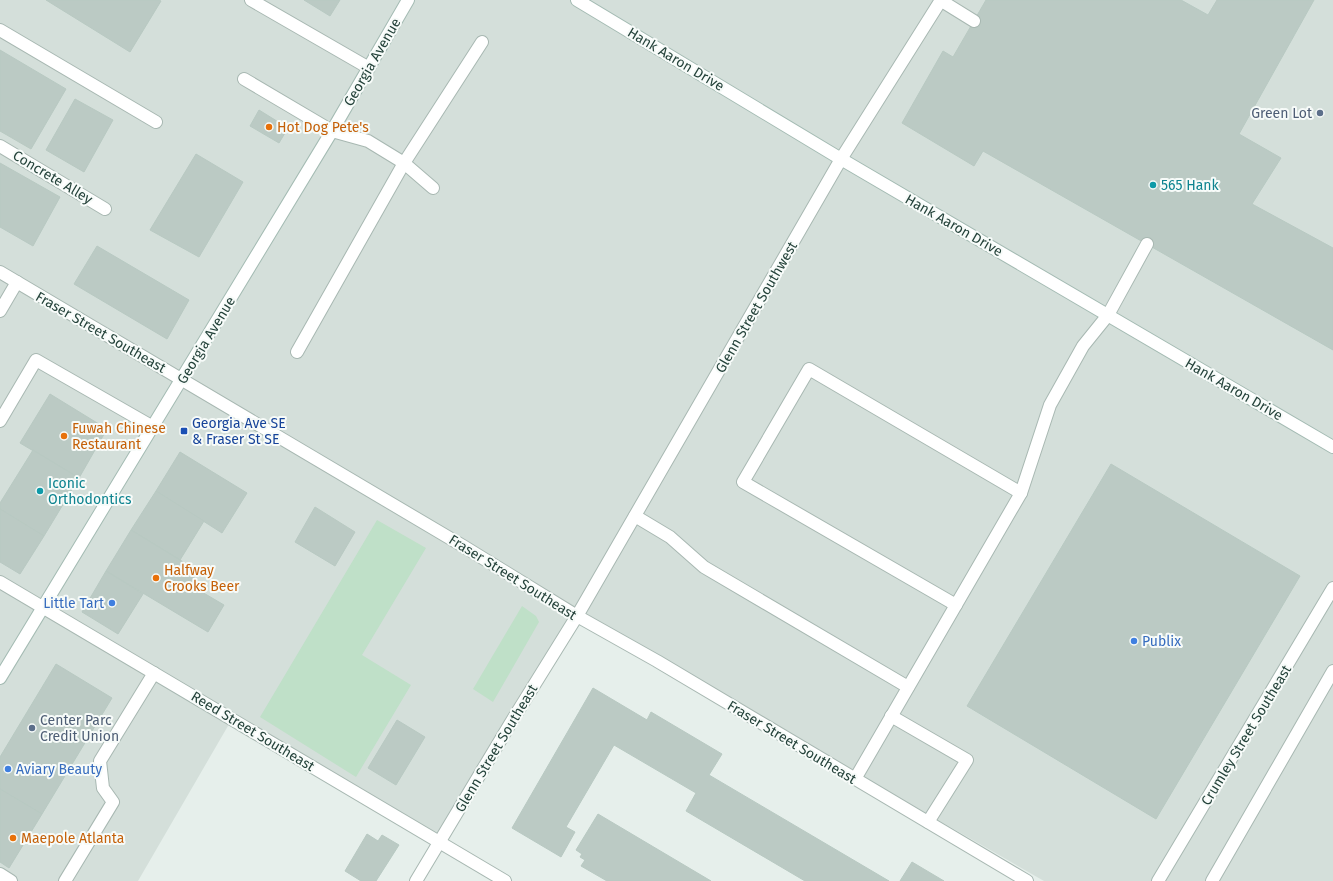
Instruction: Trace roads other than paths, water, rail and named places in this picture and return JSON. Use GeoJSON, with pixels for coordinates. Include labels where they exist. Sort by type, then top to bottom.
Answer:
{"type":"FeatureCollection","features":[{"type":"Feature","properties":{"kind":"street"},"geometry":{"type":"LineString","coordinates":[[251,0],[369,68]]}},
{"type":"Feature","properties":{"kind":"street","name":"Georgia Avenue"},"geometry":{"type":"LineString","coordinates":[[0,678],[332,131],[408,0]]}},
{"type":"Feature","properties":{"kind":"street"},"geometry":{"type":"LineString","coordinates":[[940,0],[974,21]]}},
{"type":"Feature","properties":{"kind":"street","name":"Glenn Street Southwest"},"geometry":{"type":"LineString","coordinates":[[576,616],[842,159],[940,0]]}},
{"type":"Feature","properties":{"kind":"street","name":"Hank Aaron Drive"},"geometry":{"type":"LineString","coordinates":[[582,2],[842,159],[1333,448]]}},
{"type":"Feature","properties":{"kind":"street"},"geometry":{"type":"LineString","coordinates":[[0,30],[156,122]]}},
{"type":"Feature","properties":{"kind":"street"},"geometry":{"type":"LineString","coordinates":[[297,352],[404,163],[482,42]]}},
{"type":"Feature","properties":{"kind":"street"},"geometry":{"type":"LineString","coordinates":[[244,79],[332,131],[368,141],[404,163],[433,188]]}},
{"type":"Feature","properties":{"kind":"street","name":"Concrete Alley"},"geometry":{"type":"LineString","coordinates":[[0,146],[105,208]]}},
{"type":"Feature","properties":{"kind":"street"},"geometry":{"type":"LineString","coordinates":[[855,779],[1022,493],[1050,405],[1083,346],[1108,315],[1147,244]]}},
{"type":"Feature","properties":{"kind":"street","name":"Fraser Street Southeast"},"geometry":{"type":"LineString","coordinates":[[0,272],[463,546],[576,616],[657,661],[1027,881]]}},
{"type":"Feature","properties":{"kind":"street"},"geometry":{"type":"LineString","coordinates":[[0,311],[17,282]]}},
{"type":"Feature","properties":{"kind":"street"},"geometry":{"type":"LineString","coordinates":[[0,421],[36,360],[153,427]]}},
{"type":"Feature","properties":{"kind":"street"},"geometry":{"type":"LineString","coordinates":[[956,605],[743,482],[809,370],[1022,493]]}},
{"type":"Feature","properties":{"kind":"street"},"geometry":{"type":"LineString","coordinates":[[635,516],[670,537],[704,567],[908,687]]}},
{"type":"Feature","properties":{"kind":"street","name":"Reed Street Southeast"},"geometry":{"type":"LineString","coordinates":[[0,582],[505,881]]}},
{"type":"Feature","properties":{"kind":"street","name":"Crumley Street Southeast"},"geometry":{"type":"LineString","coordinates":[[1158,881],[1333,588]]}},
{"type":"Feature","properties":{"kind":"street","name":"Glenn Street Southeast"},"geometry":{"type":"LineString","coordinates":[[416,881],[576,616]]}},
{"type":"Feature","properties":{"kind":"street"},"geometry":{"type":"LineString","coordinates":[[1212,881],[1333,671]]}},
{"type":"Feature","properties":{"kind":"street"},"geometry":{"type":"LineString","coordinates":[[65,881],[113,802],[103,788],[100,761],[154,673]]}},
{"type":"Feature","properties":{"kind":"street"},"geometry":{"type":"LineString","coordinates":[[891,716],[966,760],[928,822]]}},
{"type":"Feature","properties":{"kind":"street"},"geometry":{"type":"LineString","coordinates":[[0,874],[11,881]]}},
{"type":"Feature","properties":{"kind":"place","name":"Green Lot"},"geometry":{"type":"Point","coordinates":[1320,113]}},
{"type":"Feature","properties":{"kind":"place","name":"Hot Dog Pete's"},"geometry":{"type":"Point","coordinates":[269,127]}},
{"type":"Feature","properties":{"kind":"place","name":"565 Hank"},"geometry":{"type":"Point","coordinates":[1153,185]}},
{"type":"Feature","properties":{"kind":"place","name":"Georgia Ave SE & Fraser St SE"},"geometry":{"type":"Point","coordinates":[184,431]}},
{"type":"Feature","properties":{"kind":"place","name":"Fuwah Chinese Restaurant"},"geometry":{"type":"Point","coordinates":[64,436]}},
{"type":"Feature","properties":{"kind":"place","name":"Iconic Orthodontics"},"geometry":{"type":"Point","coordinates":[40,491]}},
{"type":"Feature","properties":{"kind":"place","name":"Halfway Crooks Beer"},"geometry":{"type":"Point","coordinates":[156,578]}},
{"type":"Feature","properties":{"kind":"place","name":"Little Tart"},"geometry":{"type":"Point","coordinates":[112,603]}},
{"type":"Feature","properties":{"kind":"place","name":"Publix"},"geometry":{"type":"Point","coordinates":[1134,641]}},
{"type":"Feature","properties":{"kind":"place","name":"Center Parc Credit Union"},"geometry":{"type":"Point","coordinates":[32,728]}},
{"type":"Feature","properties":{"kind":"place","name":"Aviary Beauty"},"geometry":{"type":"Point","coordinates":[8,769]}},
{"type":"Feature","properties":{"kind":"place","name":"Maepole Atlanta"},"geometry":{"type":"Point","coordinates":[13,838]}}]}
